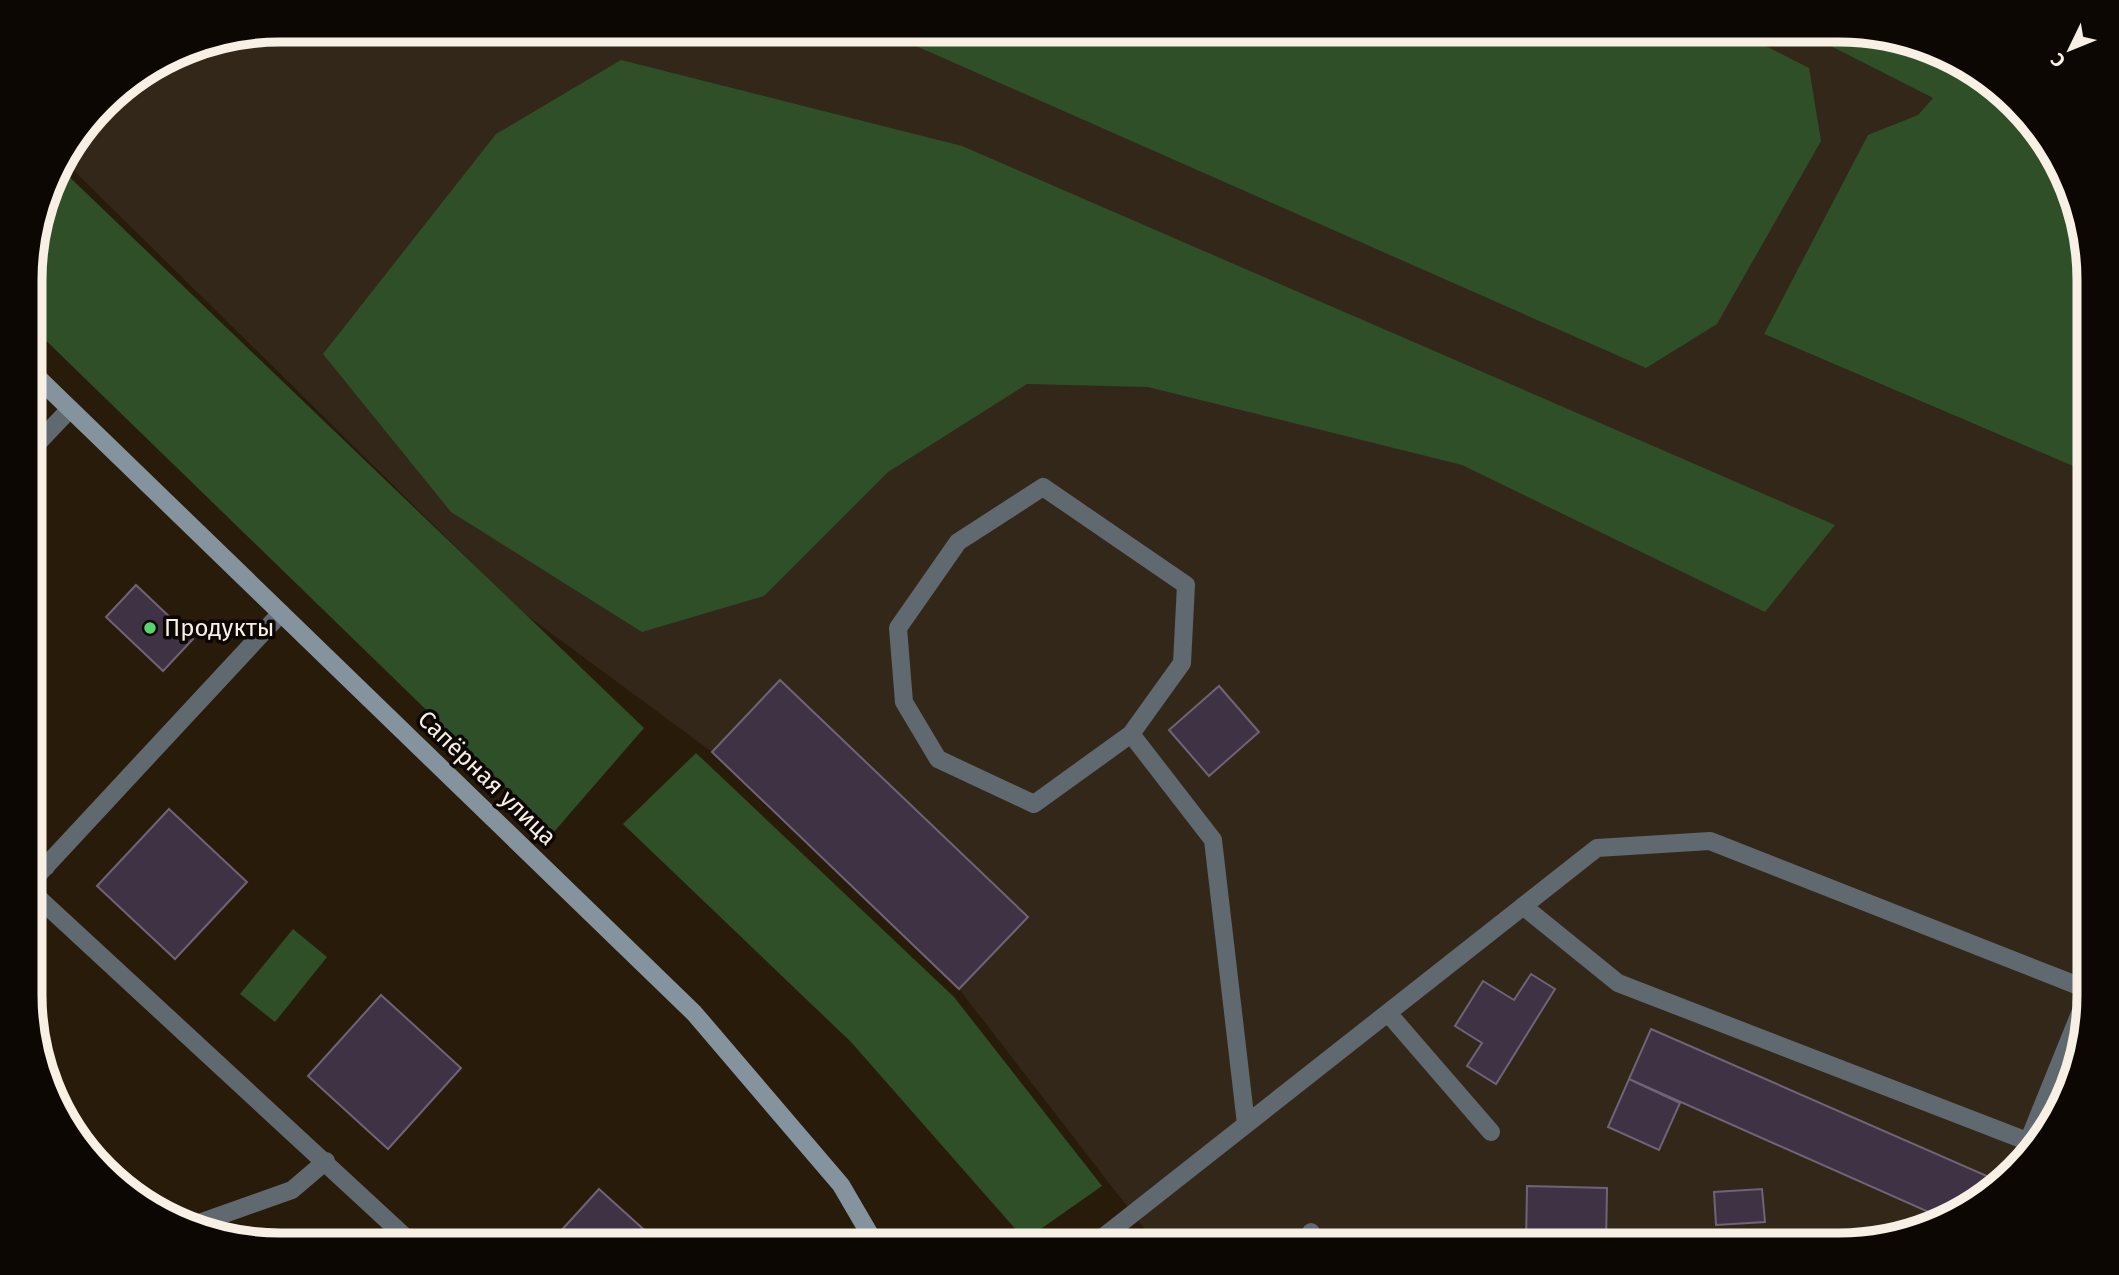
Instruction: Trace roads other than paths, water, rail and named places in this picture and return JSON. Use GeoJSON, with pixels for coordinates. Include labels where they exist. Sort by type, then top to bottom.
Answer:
{"type":"FeatureCollection","features":[{"type":"Feature","properties":{"kind":"street","name":"Сапёрная улица"},"geometry":{"type":"LineString","coordinates":[[42,382],[694,1013],[841,1185],[869,1233]]}},
{"type":"Feature","properties":{"kind":"lane"},"geometry":{"type":"LineString","coordinates":[[42,438],[70,409]]}},
{"type":"Feature","properties":{"kind":"lane"},"geometry":{"type":"LineString","coordinates":[[1043,487],[1186,585],[1182,663],[1131,734],[1034,804],[938,759],[904,702],[898,628],[958,542],[1043,487]]}},
{"type":"Feature","properties":{"kind":"lane"},"geometry":{"type":"LineString","coordinates":[[42,871],[281,612]]}},
{"type":"Feature","properties":{"kind":"lane"},"geometry":{"type":"LineString","coordinates":[[1131,734],[1213,840],[1246,1124]]}},
{"type":"Feature","properties":{"kind":"lane"},"geometry":{"type":"LineString","coordinates":[[1109,1232],[1597,848],[1710,841],[2076,986]]}},
{"type":"Feature","properties":{"kind":"lane"},"geometry":{"type":"LineString","coordinates":[[42,863],[46,867]]}},
{"type":"Feature","properties":{"kind":"lane"},"geometry":{"type":"LineString","coordinates":[[42,901],[401,1233]]}},
{"type":"Feature","properties":{"kind":"lane"},"geometry":{"type":"LineString","coordinates":[[1523,906],[1618,983],[2027,1141]]}},
{"type":"Feature","properties":{"kind":"lane"},"geometry":{"type":"LineString","coordinates":[[1388,1013],[1491,1132]]}},
{"type":"Feature","properties":{"kind":"lane"},"geometry":{"type":"LineString","coordinates":[[2035,1129],[2073,1031]]}},
{"type":"Feature","properties":{"kind":"lane"},"geometry":{"type":"LineString","coordinates":[[206,1221],[292,1190],[326,1161]]}},
{"type":"Feature","properties":{"kind":"place","name":"Продукты"},"geometry":{"type":"Point","coordinates":[150,628]}}]}
